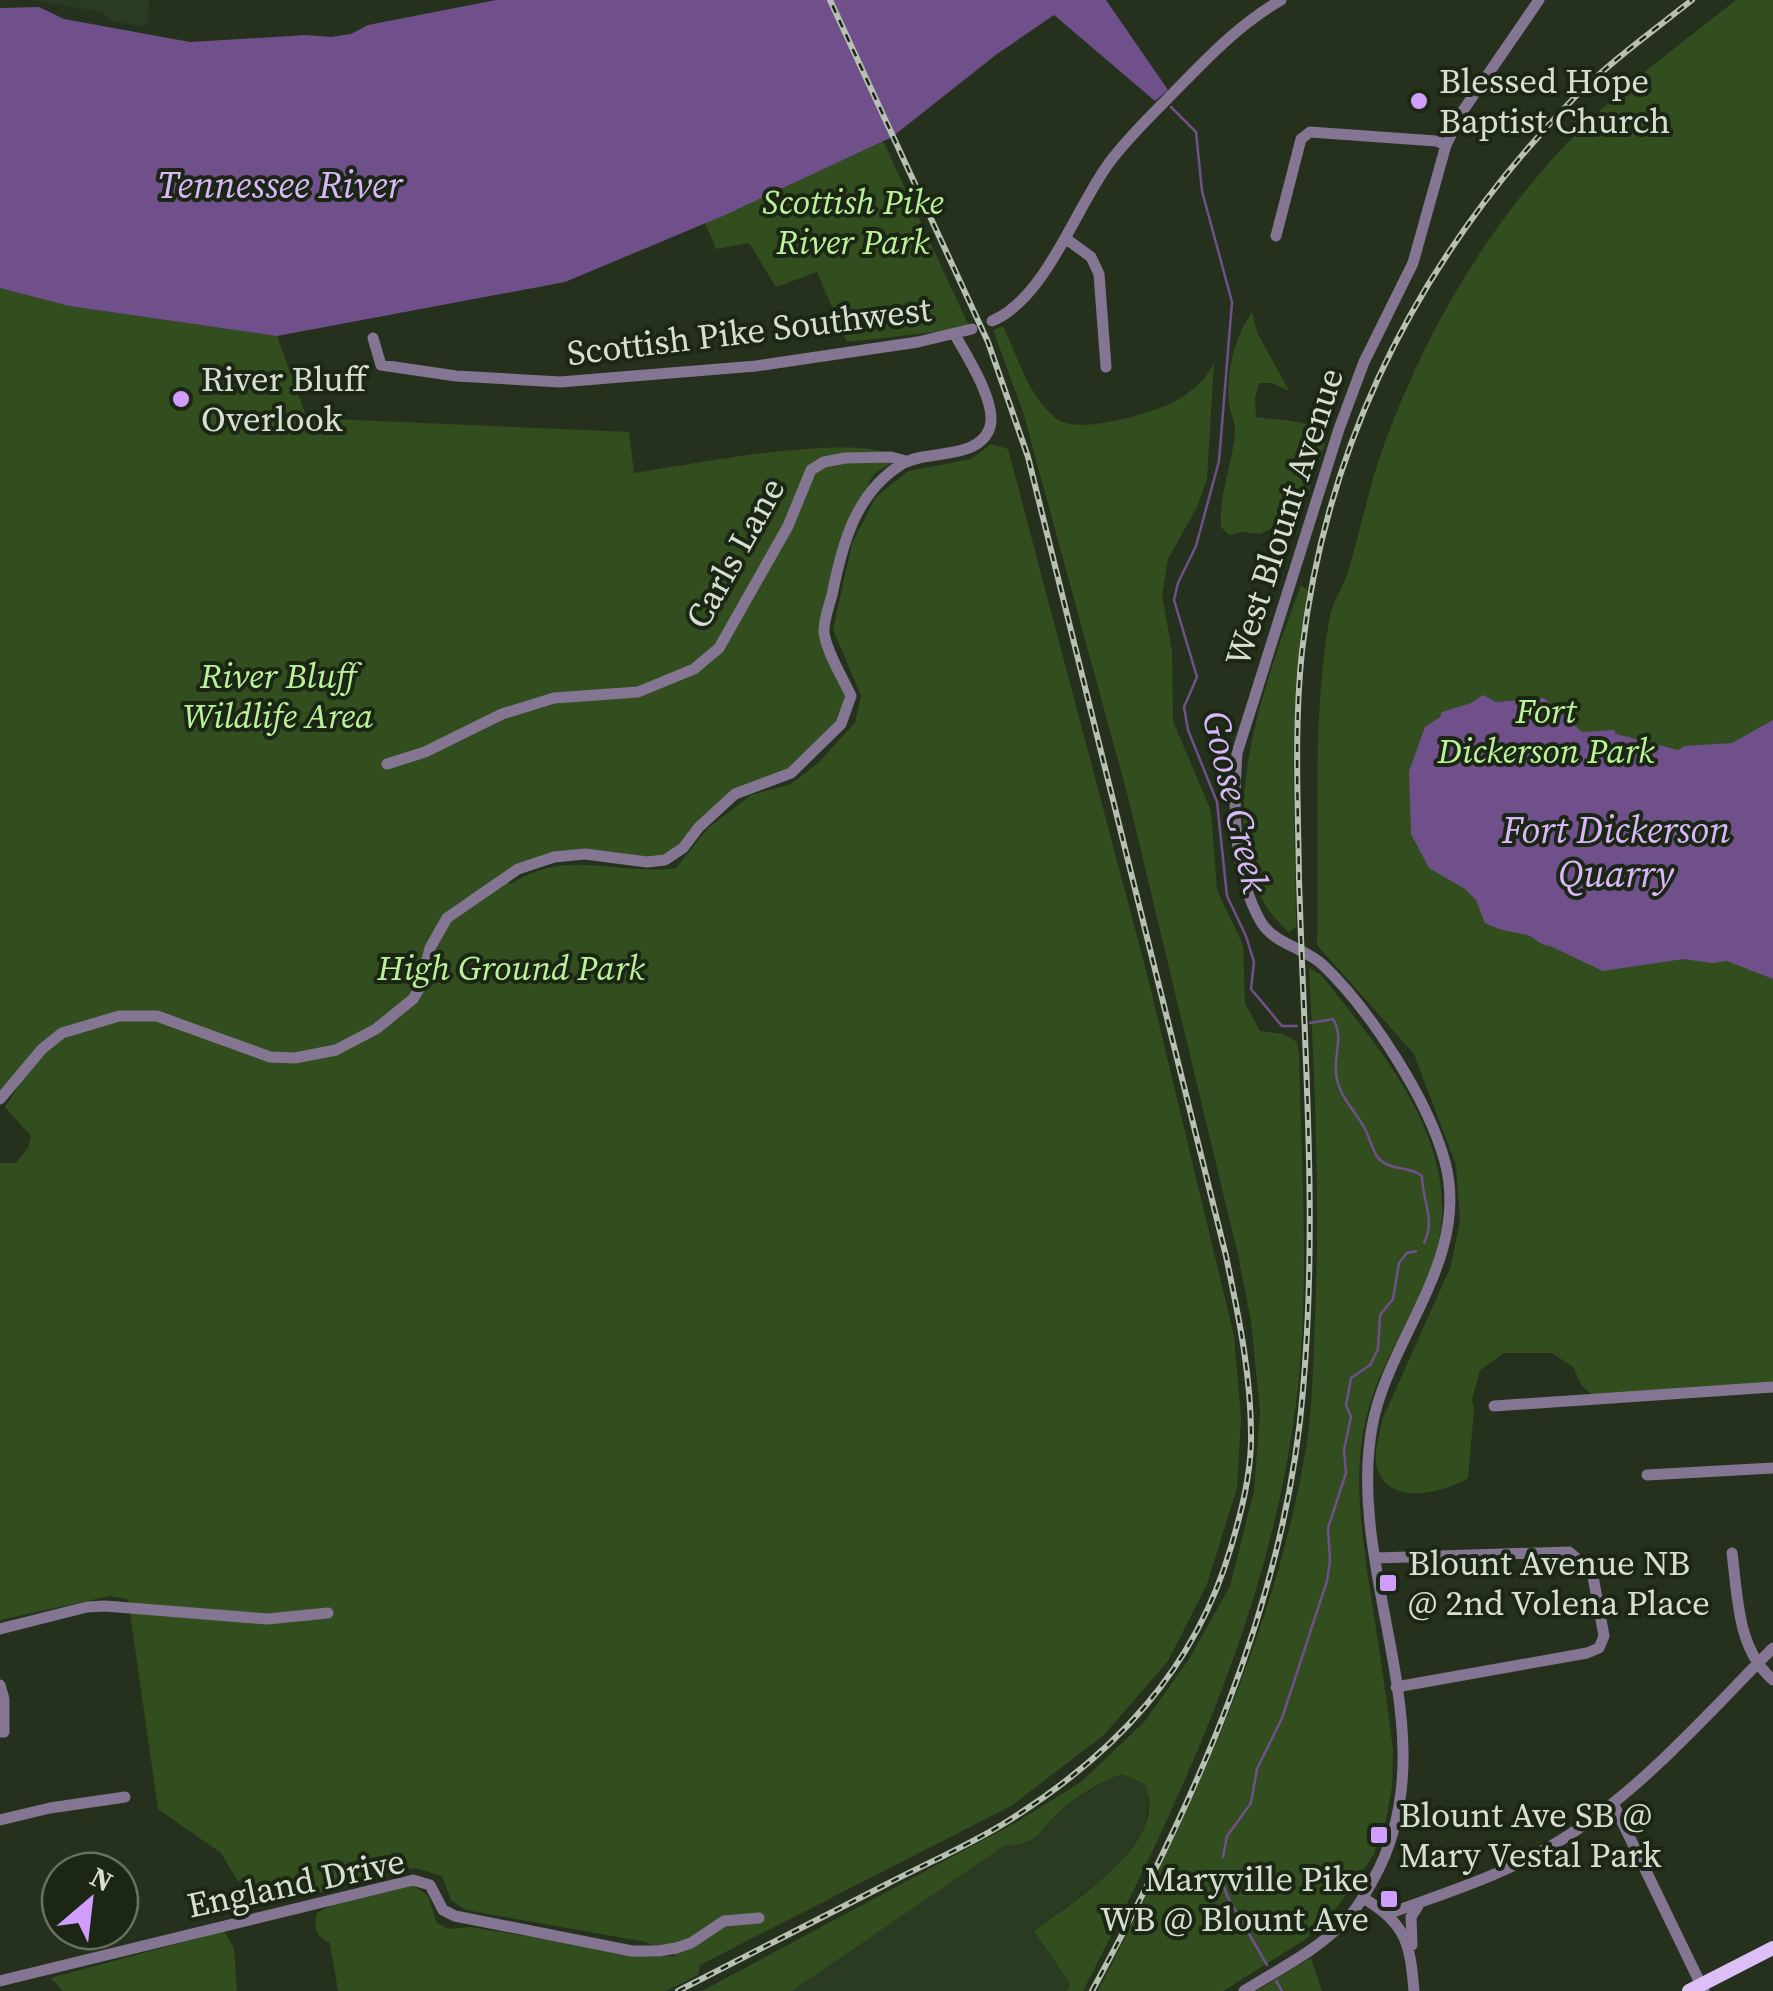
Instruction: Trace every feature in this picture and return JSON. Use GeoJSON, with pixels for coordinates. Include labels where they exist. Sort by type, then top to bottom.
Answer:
{"type":"FeatureCollection","features":[{"type":"Feature","properties":{"kind":"main road"},"geometry":{"type":"LineString","coordinates":[[1698,1989],[1773,1948]]}},
{"type":"Feature","properties":{"kind":"street"},"geometry":{"type":"LineString","coordinates":[[992,321],[1020,302],[1107,166],[1132,136],[1238,28],[1281,0]]}},
{"type":"Feature","properties":{"kind":"street","name":"West Blount Avenue"},"geometry":{"type":"LineString","coordinates":[[1244,1991],[1316,1947],[1345,1922],[1363,1898],[1388,1850],[1402,1799],[1404,1752],[1367,1479],[1372,1425],[1394,1362],[1442,1253],[1448,1207],[1446,1167],[1425,1108],[1375,1028],[1321,963],[1263,926],[1247,891],[1234,784],[1237,752],[1338,428],[1364,362],[1413,263],[1446,145],[1462,112],[1539,0]]}},
{"type":"Feature","properties":{"kind":"street"},"geometry":{"type":"LineString","coordinates":[[1276,236],[1301,139],[1310,132],[1436,141],[1446,145]]}},
{"type":"Feature","properties":{"kind":"street"},"geometry":{"type":"LineString","coordinates":[[1064,238],[1091,257],[1098,274],[1106,367]]}},
{"type":"Feature","properties":{"kind":"street","name":"Scottish Pike Southwest"},"geometry":{"type":"LineString","coordinates":[[372,338],[381,365],[456,376],[560,382],[756,366],[972,330]]}},
{"type":"Feature","properties":{"kind":"street"},"geometry":{"type":"LineString","coordinates":[[0,1099],[62,1033],[132,1014],[157,1016],[270,1057],[294,1058],[336,1050],[376,1028],[413,999],[430,948],[447,918],[518,869],[585,854],[647,862],[665,860],[684,848],[735,794],[791,773],[841,724],[851,696],[824,632],[843,538],[868,494],[906,462],[982,441],[990,424],[992,414],[986,395],[955,335]]}},
{"type":"Feature","properties":{"kind":"street","name":"Carls Lane"},"geometry":{"type":"LineString","coordinates":[[387,764],[425,752],[502,714],[554,698],[638,692],[694,668],[719,648],[788,526],[811,470],[824,462],[845,458],[891,457],[906,462]]}},
{"type":"Feature","properties":{"kind":"street"},"geometry":{"type":"LineString","coordinates":[[1494,1406],[1773,1387]]}},
{"type":"Feature","properties":{"kind":"street"},"geometry":{"type":"LineString","coordinates":[[1647,1475],[1773,1468]]}},
{"type":"Feature","properties":{"kind":"street"},"geometry":{"type":"LineString","coordinates":[[1376,1558],[1569,1552],[1592,1572],[1604,1636],[1600,1648],[1587,1653],[1396,1688]]}},
{"type":"Feature","properties":{"kind":"street"},"geometry":{"type":"LineString","coordinates":[[1732,1553],[1742,1622],[1756,1665],[1773,1680]]}},
{"type":"Feature","properties":{"kind":"street"},"geometry":{"type":"LineString","coordinates":[[0,1629],[105,1606],[267,1619],[328,1613]]}},
{"type":"Feature","properties":{"kind":"street"},"geometry":{"type":"LineString","coordinates":[[1388,1914],[1528,1858],[1613,1803],[1685,1738],[1773,1648]]}},
{"type":"Feature","properties":{"kind":"street"},"geometry":{"type":"LineString","coordinates":[[0,1685],[4,1699],[4,1732],[0,1732]]}},
{"type":"Feature","properties":{"kind":"street"},"geometry":{"type":"LineString","coordinates":[[0,1820],[125,1797]]}},
{"type":"Feature","properties":{"kind":"street"},"geometry":{"type":"LineString","coordinates":[[1613,1803],[1698,1989]]}},
{"type":"Feature","properties":{"kind":"street","name":"England Drive"},"geometry":{"type":"LineString","coordinates":[[0,1981],[413,1880],[430,1885],[443,1910],[454,1916],[632,1951],[659,1952],[691,1943],[724,1921],[759,1918]]}},
{"type":"Feature","properties":{"kind":"street"},"geometry":{"type":"LineString","coordinates":[[1363,1898],[1388,1914],[1402,1930],[1411,1954]]}},
{"type":"Feature","properties":{"kind":"street"},"geometry":{"type":"LineString","coordinates":[[1414,1991],[1412,1914],[1426,1900]]}},
{"type":"Feature","properties":{"kind":"shaded area"},"geometry":{"type":"Polygon","coordinates":[[[31,0],[149,0],[148,19],[146,25],[137,26],[109,20],[102,12],[31,0]]]}},
{"type":"Feature","properties":{"kind":"shaded area"},"geometry":{"type":"Polygon","coordinates":[[[1122,1774],[1145,1784],[1149,1793],[1145,1827],[1116,1869],[1034,1931],[1070,1985],[1067,1991],[792,1991],[1004,1846],[1024,1844],[1040,1835],[1071,1803],[1122,1774]]]}},
{"type":"Feature","properties":{"kind":"green space","name":"Fort Dickerson Park"},"geometry":{"type":"Polygon","coordinates":[[[1736,0],[1773,0],[1773,1383],[1591,1394],[1582,1386],[1573,1367],[1552,1353],[1504,1353],[1480,1370],[1472,1400],[1468,1478],[1431,1492],[1404,1492],[1383,1480],[1376,1463],[1377,1444],[1382,1420],[1451,1266],[1460,1220],[1456,1165],[1414,1054],[1317,945],[1318,742],[1330,614],[1348,572],[1379,458],[1402,399],[1442,316],[1491,237],[1548,164],[1598,112],[1736,0]]]}},
{"type":"Feature","properties":{"kind":"green space","name":"Scottish Pike River Park"},"geometry":{"type":"Polygon","coordinates":[[[883,141],[969,326],[847,342],[817,272],[776,287],[749,243],[716,249],[705,223],[883,141]]]}},
{"type":"Feature","properties":{"kind":"green space"},"geometry":{"type":"Polygon","coordinates":[[[0,288],[69,306],[277,336],[307,418],[629,432],[634,473],[808,449],[844,447],[896,456],[869,482],[868,493],[851,526],[824,632],[851,696],[846,715],[791,773],[735,794],[665,860],[554,857],[504,881],[511,884],[532,873],[572,865],[676,868],[708,828],[751,795],[791,784],[818,763],[855,723],[861,695],[833,630],[852,543],[876,497],[908,471],[971,459],[991,444],[1008,449],[1148,978],[1234,1336],[1241,1418],[1237,1488],[1207,1584],[1168,1661],[1104,1735],[1011,1806],[700,1965],[698,1975],[666,1991],[338,1991],[330,1943],[316,1928],[317,1913],[334,1904],[413,1885],[428,1896],[437,1923],[449,1929],[470,1927],[653,1957],[677,1956],[646,1942],[466,1910],[451,1900],[442,1876],[415,1868],[328,1892],[260,1896],[237,1880],[221,1853],[158,1809],[128,1599],[110,1596],[0,1620],[0,1163],[16,1163],[28,1148],[31,1136],[5,1107],[18,1087],[12,1084],[0,1094],[0,288]]]}},
{"type":"Feature","properties":{"kind":"green space"},"geometry":{"type":"Polygon","coordinates":[[[1252,312],[1257,332],[1289,391],[1272,383],[1259,383],[1256,417],[1304,424],[1327,438],[1301,514],[1260,534],[1229,535],[1221,527],[1221,515],[1235,433],[1229,379],[1236,343],[1252,312]]]}},
{"type":"Feature","properties":{"kind":"green space"},"geometry":{"type":"Polygon","coordinates":[[[1003,326],[1038,400],[1057,419],[1067,423],[1113,421],[1170,404],[1196,386],[1214,362],[1207,479],[1197,507],[1168,559],[1162,596],[1172,650],[1173,721],[1211,811],[1217,890],[1243,945],[1245,1003],[1260,1031],[1284,1034],[1297,1042],[1299,1054],[1302,1335],[1293,1422],[1278,1508],[1228,1674],[1196,1755],[1083,1991],[1067,1991],[1070,1984],[1034,1931],[1114,1869],[1144,1828],[1150,1806],[1145,1784],[1122,1774],[1074,1800],[1035,1838],[1004,1846],[792,1991],[702,1991],[1015,1823],[1081,1782],[1145,1721],[1189,1659],[1230,1586],[1254,1491],[1260,1411],[1251,1321],[1238,1255],[1128,797],[1023,412],[993,330],[1003,326]]]}},
{"type":"Feature","properties":{"kind":"green space"},"geometry":{"type":"Polygon","coordinates":[[[1301,585],[1308,591],[1294,716],[1296,927],[1289,932],[1262,898],[1247,858],[1243,812],[1258,715],[1301,585]]]}},
{"type":"Feature","properties":{"kind":"green space"},"geometry":{"type":"Polygon","coordinates":[[[1309,968],[1321,975],[1395,1073],[1416,1108],[1441,1184],[1441,1224],[1432,1265],[1375,1390],[1361,1451],[1363,1536],[1393,1750],[1386,1820],[1373,1856],[1332,1914],[1306,1939],[1223,1991],[1098,1991],[1193,1796],[1248,1663],[1290,1525],[1305,1454],[1312,1386],[1317,1230],[1309,968]]]}},
{"type":"Feature","properties":{"kind":"green space"},"geometry":{"type":"Polygon","coordinates":[[[224,1931],[234,1948],[237,1991],[63,1991],[51,1978],[224,1931]]]}},
{"type":"Feature","properties":{"kind":"green space"},"geometry":{"type":"Polygon","coordinates":[[[1311,1958],[1322,1991],[1256,1991],[1311,1958]]]}},
{"type":"Feature","properties":{"kind":"water","name":"Tennessee River"},"geometry":{"type":"Polygon","coordinates":[[[496,0],[1106,0],[1168,90],[1155,101],[1054,15],[997,54],[892,137],[725,215],[565,282],[277,336],[69,306],[0,288],[0,8],[39,7],[64,19],[190,42],[331,37],[351,34],[368,25],[496,0]]]}},
{"type":"Feature","properties":{"kind":"water","name":"Fort Dickerson Quarry"},"geometry":{"type":"Polygon","coordinates":[[[1483,695],[1496,702],[1544,698],[1582,732],[1614,730],[1616,734],[1678,750],[1685,746],[1732,743],[1773,720],[1773,979],[1727,961],[1683,959],[1603,971],[1527,935],[1485,923],[1476,900],[1465,889],[1429,868],[1411,834],[1409,771],[1425,727],[1442,712],[1483,695]]]}},
{"type":"Feature","properties":{"kind":"waterway","name":"Goose Creek"},"geometry":{"type":"LineString","coordinates":[[1171,107],[1196,132],[1202,191],[1232,302],[1219,461],[1196,546],[1174,600],[1197,677],[1184,707],[1188,730],[1217,802],[1227,896],[1254,962],[1251,989],[1282,1026],[1297,1026]]}},
{"type":"Feature","properties":{"kind":"waterway"},"geometry":{"type":"LineString","coordinates":[[1310,1023],[1333,1019],[1338,1032],[1337,1081],[1377,1156],[1384,1163],[1422,1176],[1429,1218],[1424,1243]]}},
{"type":"Feature","properties":{"kind":"waterway"},"geometry":{"type":"LineString","coordinates":[[1223,1857],[1227,1836],[1251,1803],[1257,1769],[1282,1718],[1327,1581],[1328,1528],[1346,1473],[1344,1450],[1351,1417],[1346,1405],[1351,1378],[1370,1365],[1378,1349],[1380,1315],[1393,1299],[1399,1263],[1407,1253],[1416,1251]]}},
{"type":"Feature","properties":{"kind":"waterway"},"geometry":{"type":"LineString","coordinates":[[1219,1871],[1227,1896],[1267,1965]]}},
{"type":"Feature","properties":{"kind":"waterway"},"geometry":{"type":"LineString","coordinates":[[1276,1981],[1282,1991]]}},
{"type":"Feature","properties":{"kind":"railway"},"geometry":{"type":"LineString","coordinates":[[678,1991],[994,1830],[1047,1795],[1116,1737],[1173,1670],[1196,1632],[1231,1547],[1250,1456],[1247,1372],[1226,1256],[1028,457],[988,342],[830,0]]}},
{"type":"Feature","properties":{"kind":"railway"},"geometry":{"type":"LineString","coordinates":[[1092,1991],[1165,1849],[1229,1701],[1277,1548],[1293,1469],[1303,1390],[1309,1263],[1298,708],[1302,651],[1315,572],[1334,495],[1391,351],[1429,283],[1472,219],[1521,156],[1575,97],[1692,0]]}},
{"type":"Feature","properties":{"kind":"place","name":"Blessed Hope Baptist Church"},"geometry":{"type":"Point","coordinates":[1419,101]}},
{"type":"Feature","properties":{"kind":"place","name":"River Bluff Overlook"},"geometry":{"type":"Point","coordinates":[181,399]}},
{"type":"Feature","properties":{"kind":"place","name":"Blount Avenue NB @ 2nd Volena Place"},"geometry":{"type":"Point","coordinates":[1388,1583]}},
{"type":"Feature","properties":{"kind":"place","name":"Blount Ave SB @ Mary Vestal Park"},"geometry":{"type":"Point","coordinates":[1379,1835]}},
{"type":"Feature","properties":{"kind":"place","name":"Maryville Pike WB @ Blount Ave"},"geometry":{"type":"Point","coordinates":[1389,1899]}},
{"type":"Feature","properties":{"kind":"park label","name":"River Bluff Wildlife Area"},"geometry":{"type":"Point","coordinates":[278,696]}},
{"type":"Feature","properties":{"kind":"park label","name":"High Ground Park"},"geometry":{"type":"Point","coordinates":[511,968]}}]}
